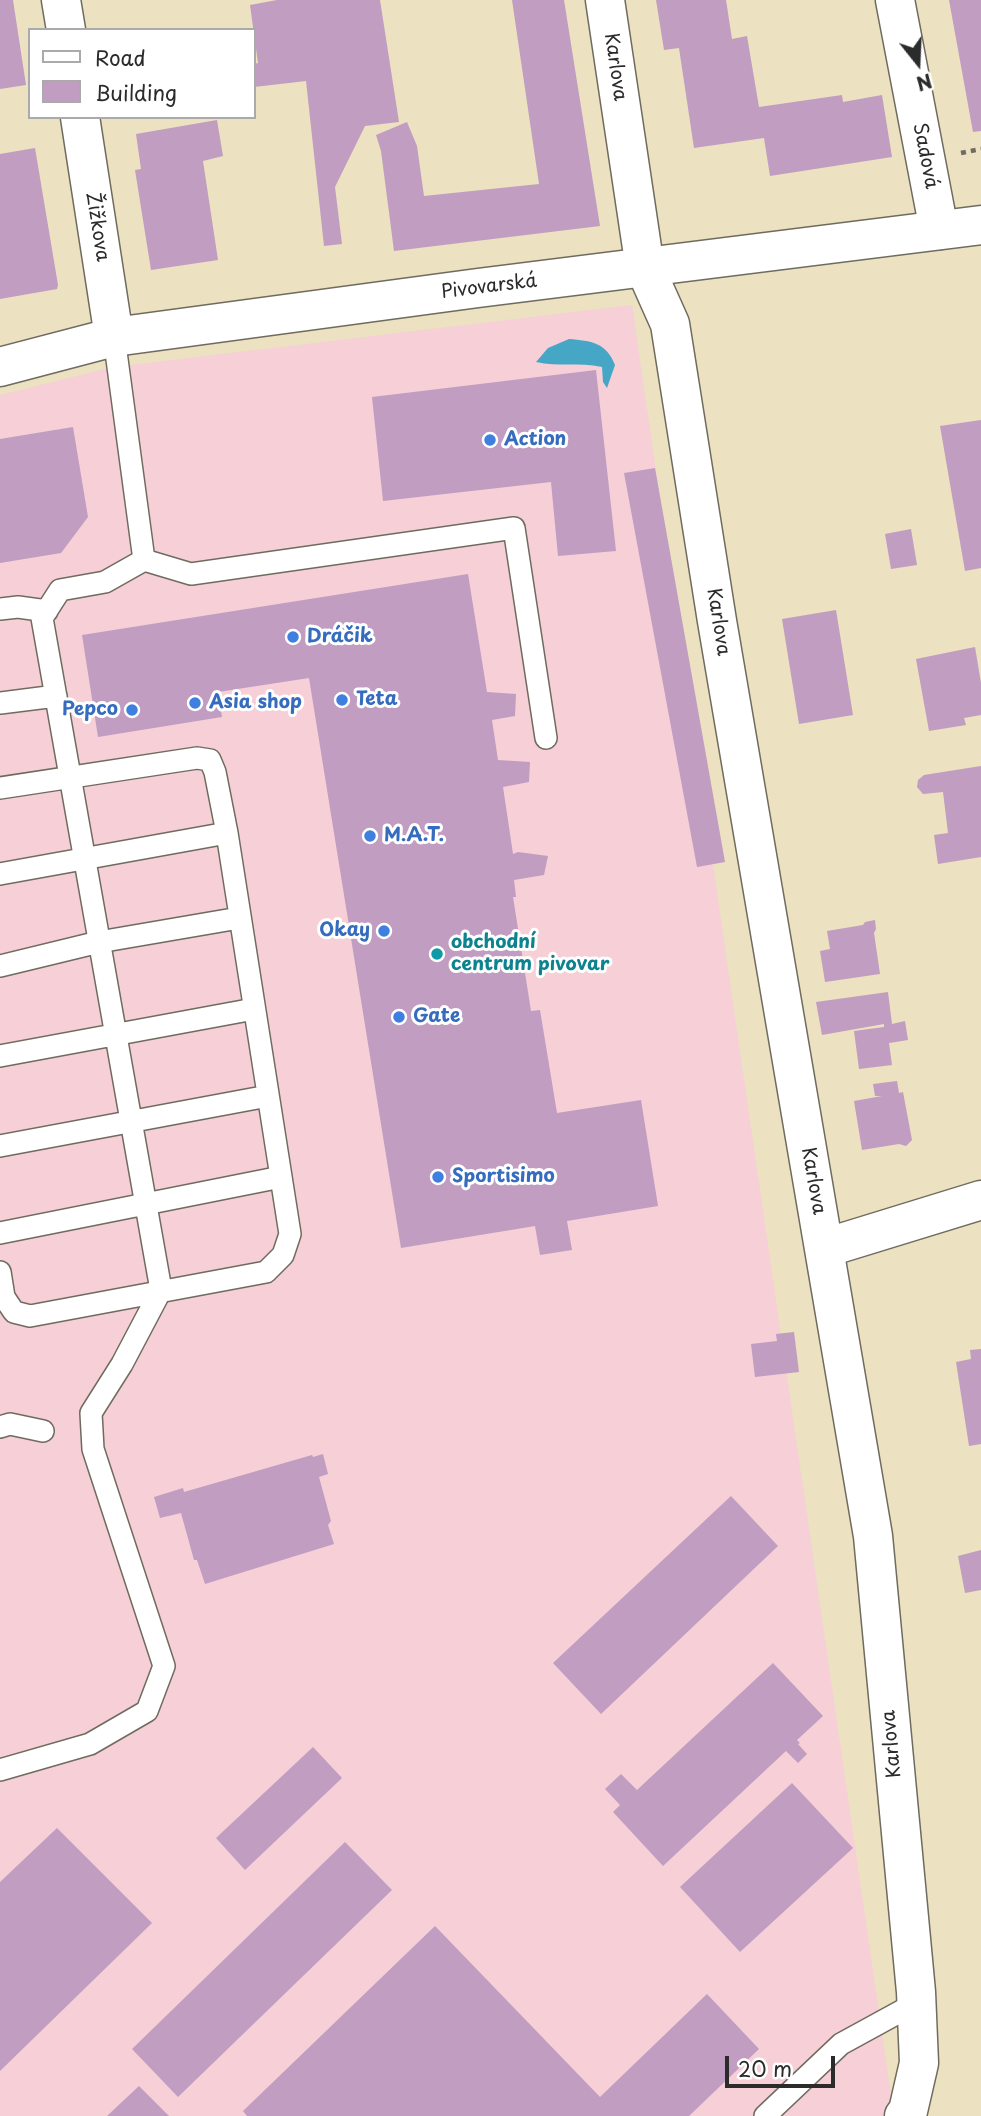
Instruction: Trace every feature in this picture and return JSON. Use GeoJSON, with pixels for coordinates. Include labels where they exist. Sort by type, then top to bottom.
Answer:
{"type":"FeatureCollection","features":[{"type":"Feature","properties":{"kind":"street"},"geometry":{"type":"LineString","coordinates":[[61,0],[66,28]]}},
{"type":"Feature","properties":{"kind":"street","name":"Karlova"},"geometry":{"type":"LineString","coordinates":[[605,0],[645,268],[670,324],[722,648],[873,1536],[916,2003],[919,2063],[908,2111],[904,2116]]}},
{"type":"Feature","properties":{"kind":"street","name":"Sadová"},"geometry":{"type":"LineString","coordinates":[[895,0],[939,230]]}},
{"type":"Feature","properties":{"kind":"street","name":"Žižkova"},"geometry":{"type":"LineString","coordinates":[[80,119],[114,337]]}},
{"type":"Feature","properties":{"kind":"street","name":"Pivovarská"},"geometry":{"type":"LineString","coordinates":[[0,367],[114,337],[981,225]]}},
{"type":"Feature","properties":{"kind":"street"},"geometry":{"type":"LineString","coordinates":[[825,1248],[981,1200]]}},
{"type":"Feature","properties":{"kind":"lane"},"geometry":{"type":"LineString","coordinates":[[114,337],[144,560]]}},
{"type":"Feature","properties":{"kind":"lane"},"geometry":{"type":"LineString","coordinates":[[0,1770],[90,1744],[147,1711],[164,1666],[93,1449],[91,1413],[122,1364],[161,1290],[42,618],[60,590],[105,582],[144,560],[191,574],[514,528],[546,738]]}},
{"type":"Feature","properties":{"kind":"lane"},"geometry":{"type":"LineString","coordinates":[[0,609],[18,607],[47,611]]}},
{"type":"Feature","properties":{"kind":"lane"},"geometry":{"type":"LineString","coordinates":[[0,703],[57,695]]}},
{"type":"Feature","properties":{"kind":"lane"},"geometry":{"type":"LineString","coordinates":[[0,788],[197,758],[210,760],[215,772],[227,833],[290,1234],[283,1255],[266,1272],[30,1316],[14,1312],[4,1297],[0,1272]]}},
{"type":"Feature","properties":{"kind":"lane"},"geometry":{"type":"LineString","coordinates":[[0,873],[227,833]]}},
{"type":"Feature","properties":{"kind":"lane"},"geometry":{"type":"LineString","coordinates":[[0,966],[99,942],[239,918]]}},
{"type":"Feature","properties":{"kind":"lane"},"geometry":{"type":"LineString","coordinates":[[0,1056],[254,1009]]}},
{"type":"Feature","properties":{"kind":"lane"},"geometry":{"type":"LineString","coordinates":[[0,1146],[268,1096]]}},
{"type":"Feature","properties":{"kind":"lane"},"geometry":{"type":"LineString","coordinates":[[0,1233],[281,1177]]}},
{"type":"Feature","properties":{"kind":"lane"},"geometry":{"type":"LineString","coordinates":[[0,1427],[10,1424],[43,1431]]}},
{"type":"Feature","properties":{"kind":"lane"},"geometry":{"type":"LineString","coordinates":[[765,2116],[841,2044],[916,2003]]}},
{"type":"Feature","properties":{"kind":"shaded area"},"geometry":{"type":"Polygon","coordinates":[[[632,305],[894,2116],[0,2116],[0,395],[113,367],[632,305]]]}},
{"type":"Feature","properties":{"kind":"water"},"geometry":{"type":"Polygon","coordinates":[[[569,339],[597,344],[611,357],[615,365],[607,388],[603,382],[602,367],[536,362],[548,348],[569,339]]]}},
{"type":"Feature","properties":{"kind":"building"},"geometry":{"type":"Polygon","coordinates":[[[0,0],[13,0],[26,85],[0,89],[0,0]]]}},
{"type":"Feature","properties":{"kind":"building"},"geometry":{"type":"Polygon","coordinates":[[[277,0],[380,0],[399,122],[365,126],[335,187],[342,244],[324,246],[306,81],[256,87],[256,28],[253,28],[250,5],[277,0]]]}},
{"type":"Feature","properties":{"kind":"building"},"geometry":{"type":"Polygon","coordinates":[[[512,0],[564,0],[600,226],[394,251],[381,151],[376,135],[407,122],[417,146],[424,196],[539,184],[512,0]]]}},
{"type":"Feature","properties":{"kind":"building"},"geometry":{"type":"Polygon","coordinates":[[[656,0],[726,0],[732,39],[747,36],[759,107],[842,95],[843,102],[882,95],[892,157],[770,176],[764,138],[694,148],[679,48],[664,50],[656,0]]]}},
{"type":"Feature","properties":{"kind":"building"},"geometry":{"type":"Polygon","coordinates":[[[949,0],[981,0],[981,131],[973,132],[949,0]]]}},
{"type":"Feature","properties":{"kind":"building"},"geometry":{"type":"Polygon","coordinates":[[[217,120],[223,156],[203,161],[218,260],[151,270],[135,170],[141,169],[136,134],[217,120]]]}},
{"type":"Feature","properties":{"kind":"building"},"geometry":{"type":"Polygon","coordinates":[[[35,148],[58,285],[57,289],[0,299],[0,154],[35,148]]]}},
{"type":"Feature","properties":{"kind":"building","name":"Action"},"geometry":{"type":"Polygon","coordinates":[[[596,370],[616,551],[558,556],[551,482],[383,501],[372,397],[596,370]]]}},
{"type":"Feature","properties":{"kind":"building"},"geometry":{"type":"Polygon","coordinates":[[[981,420],[981,568],[965,571],[940,426],[981,420]]]}},
{"type":"Feature","properties":{"kind":"building"},"geometry":{"type":"Polygon","coordinates":[[[73,427],[88,517],[61,553],[0,563],[0,439],[73,427]]]}},
{"type":"Feature","properties":{"kind":"building"},"geometry":{"type":"Polygon","coordinates":[[[655,468],[725,862],[697,867],[624,473],[655,468]]]}},
{"type":"Feature","properties":{"kind":"building"},"geometry":{"type":"Polygon","coordinates":[[[911,529],[917,565],[891,569],[885,534],[911,529]]]}},
{"type":"Feature","properties":{"kind":"building","name":"obchodní centrum pivovar"},"geometry":{"type":"Polygon","coordinates":[[[468,574],[487,692],[516,694],[515,716],[492,720],[498,760],[530,762],[529,782],[503,787],[513,854],[518,852],[548,856],[544,875],[514,880],[516,897],[513,897],[531,1011],[540,1010],[557,1113],[641,1100],[658,1206],[567,1221],[572,1250],[540,1255],[535,1226],[401,1248],[309,678],[218,692],[222,717],[98,737],[82,635],[468,574]]]}},
{"type":"Feature","properties":{"kind":"building"},"geometry":{"type":"Polygon","coordinates":[[[836,610],[853,715],[799,724],[782,619],[836,610]]]}},
{"type":"Feature","properties":{"kind":"building"},"geometry":{"type":"Polygon","coordinates":[[[975,647],[981,683],[981,715],[964,718],[966,725],[929,731],[916,659],[975,647]]]}},
{"type":"Feature","properties":{"kind":"building"},"geometry":{"type":"Polygon","coordinates":[[[981,766],[981,857],[938,864],[934,835],[948,833],[943,792],[923,794],[917,787],[918,780],[924,775],[981,766]]]}},
{"type":"Feature","properties":{"kind":"building"},"geometry":{"type":"Polygon","coordinates":[[[875,920],[874,933],[880,974],[825,982],[820,951],[830,949],[827,931],[863,925],[875,920]]]}},
{"type":"Feature","properties":{"kind":"building"},"geometry":{"type":"Polygon","coordinates":[[[888,992],[892,1024],[905,1021],[908,1040],[889,1043],[892,1065],[859,1069],[854,1031],[884,1027],[884,1024],[822,1035],[816,1002],[888,992]]]}},
{"type":"Feature","properties":{"kind":"building"},"geometry":{"type":"Polygon","coordinates":[[[897,1081],[899,1093],[903,1092],[912,1140],[906,1146],[899,1144],[862,1150],[854,1101],[882,1096],[875,1096],[873,1084],[897,1081]]]}},
{"type":"Feature","properties":{"kind":"building"},"geometry":{"type":"Polygon","coordinates":[[[794,1332],[799,1372],[755,1377],[751,1344],[777,1341],[776,1334],[794,1332]]]}},
{"type":"Feature","properties":{"kind":"building"},"geometry":{"type":"Polygon","coordinates":[[[981,1349],[981,1444],[969,1446],[956,1362],[971,1359],[970,1350],[981,1349]]]}},
{"type":"Feature","properties":{"kind":"building"},"geometry":{"type":"Polygon","coordinates":[[[323,1454],[328,1474],[319,1477],[334,1544],[205,1584],[197,1560],[194,1560],[181,1513],[160,1518],[154,1497],[183,1488],[184,1492],[323,1454]]]}},
{"type":"Feature","properties":{"kind":"building"},"geometry":{"type":"Polygon","coordinates":[[[731,1496],[778,1546],[601,1714],[553,1663],[731,1496]]]}},
{"type":"Feature","properties":{"kind":"building"},"geometry":{"type":"Polygon","coordinates":[[[981,1550],[981,1590],[965,1593],[958,1556],[981,1550]]]}},
{"type":"Feature","properties":{"kind":"building"},"geometry":{"type":"Polygon","coordinates":[[[773,1663],[823,1716],[797,1740],[807,1754],[798,1763],[786,1751],[663,1866],[613,1812],[620,1805],[605,1789],[621,1774],[637,1790],[773,1663]]]}},
{"type":"Feature","properties":{"kind":"building"},"geometry":{"type":"Polygon","coordinates":[[[313,1747],[342,1778],[245,1870],[216,1838],[313,1747]]]}},
{"type":"Feature","properties":{"kind":"building"},"geometry":{"type":"Polygon","coordinates":[[[792,1783],[853,1848],[740,1952],[680,1887],[792,1783]]]}},
{"type":"Feature","properties":{"kind":"building"},"geometry":{"type":"Polygon","coordinates":[[[57,1828],[152,1923],[0,2071],[0,1882],[57,1828]]]}},
{"type":"Feature","properties":{"kind":"building"},"geometry":{"type":"Polygon","coordinates":[[[345,1842],[392,1890],[178,2097],[132,2049],[345,1842]]]}},
{"type":"Feature","properties":{"kind":"building"},"geometry":{"type":"Polygon","coordinates":[[[435,1926],[600,2097],[707,1994],[759,2049],[689,2116],[247,2116],[243,2111],[435,1926]]]}},
{"type":"Feature","properties":{"kind":"building"},"geometry":{"type":"Polygon","coordinates":[[[139,2086],[169,2116],[107,2116],[139,2086]]]}},
{"type":"Feature","properties":{"kind":"place","name":"Action"},"geometry":{"type":"Point","coordinates":[490,440]}},
{"type":"Feature","properties":{"kind":"place","name":"Dráčik"},"geometry":{"type":"Point","coordinates":[293,637]}},
{"type":"Feature","properties":{"kind":"place","name":"Teta"},"geometry":{"type":"Point","coordinates":[342,700]}},
{"type":"Feature","properties":{"kind":"place","name":"Asia shop"},"geometry":{"type":"Point","coordinates":[195,703]}},
{"type":"Feature","properties":{"kind":"place","name":"Pepco"},"geometry":{"type":"Point","coordinates":[132,710]}},
{"type":"Feature","properties":{"kind":"place","name":"M.A.T."},"geometry":{"type":"Point","coordinates":[370,836]}},
{"type":"Feature","properties":{"kind":"place","name":"Okay"},"geometry":{"type":"Point","coordinates":[384,931]}},
{"type":"Feature","properties":{"kind":"place","name":"obchodní centrum pivovar"},"geometry":{"type":"Point","coordinates":[437,954]}},
{"type":"Feature","properties":{"kind":"place","name":"Gate"},"geometry":{"type":"Point","coordinates":[399,1017]}},
{"type":"Feature","properties":{"kind":"place","name":"Sportisimo"},"geometry":{"type":"Point","coordinates":[438,1177]}}]}
